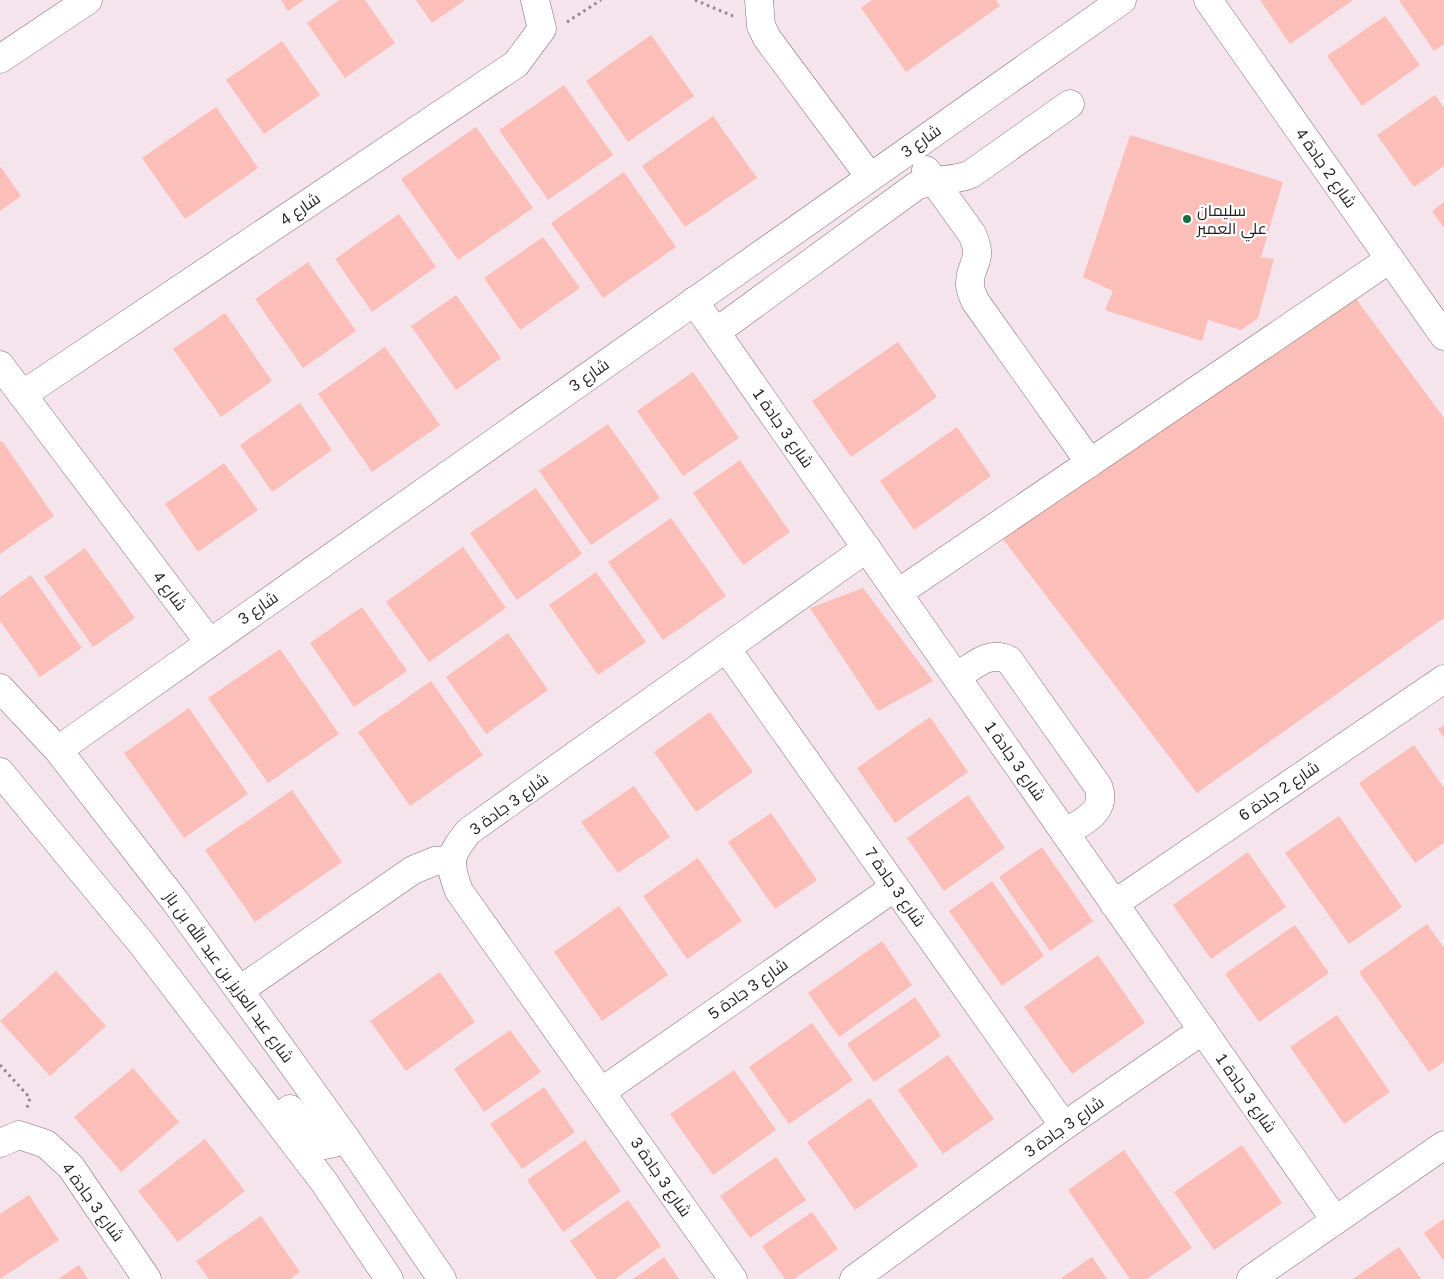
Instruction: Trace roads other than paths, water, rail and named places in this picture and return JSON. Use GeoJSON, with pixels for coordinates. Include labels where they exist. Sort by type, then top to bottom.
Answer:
{"type":"FeatureCollection","features":[{"type":"Feature","properties":{"kind":"street"},"geometry":{"type":"LineString","coordinates":[[0,59],[88,0]]}},
{"type":"Feature","properties":{"kind":"street","name":"شارع 4"},"geometry":{"type":"LineString","coordinates":[[22,395],[516,64],[542,29],[535,0]]}},
{"type":"Feature","properties":{"kind":"street","name":"شارع 3"},"geometry":{"type":"LineString","coordinates":[[58,750],[1122,0]]}},
{"type":"Feature","properties":{"kind":"street","name":"شارع 2 جادة 4"},"geometry":{"type":"LineString","coordinates":[[1208,0],[1444,336]]}},
{"type":"Feature","properties":{"kind":"street"},"geometry":{"type":"LineString","coordinates":[[760,13],[870,178]]}},
{"type":"Feature","properties":{"kind":"street"},"geometry":{"type":"LineString","coordinates":[[716,332],[916,186],[934,181],[958,180],[971,174],[1070,104]]}},
{"type":"Feature","properties":{"kind":"street"},"geometry":{"type":"LineString","coordinates":[[909,149],[934,181],[976,243],[978,253],[970,285],[975,300],[1090,463]]}},
{"type":"Feature","properties":{"kind":"street"},"geometry":{"type":"LineString","coordinates":[[898,593],[1390,259]]}},
{"type":"Feature","properties":{"kind":"street","name":"شارع 3 جادة 1"},"geometry":{"type":"LineString","coordinates":[[694,301],[1335,1220]]}},
{"type":"Feature","properties":{"kind":"street","name":"شارع 4"},"geometry":{"type":"LineString","coordinates":[[0,365],[209,642]]}},
{"type":"Feature","properties":{"kind":"street","name":"شارع 3 جادة 3"},"geometry":{"type":"LineString","coordinates":[[733,1279],[458,891],[451,870],[451,860],[455,849],[470,831],[867,548]]}},
{"type":"Feature","properties":{"kind":"street","name":"شارع 3 جادة 7"},"geometry":{"type":"LineString","coordinates":[[726,648],[1064,1126]]}},
{"type":"Feature","properties":{"kind":"street"},"geometry":{"type":"LineString","coordinates":[[956,677],[987,658],[1002,657],[1009,660],[1092,778],[1102,794],[1098,809],[1065,833]]}},
{"type":"Feature","properties":{"kind":"street","name":"شارع 2 جادة 6"},"geometry":{"type":"LineString","coordinates":[[1114,904],[1444,679]]}},
{"type":"Feature","properties":{"kind":"street","name":"شارع عبد العزيز بن عبد الله بن باز"},"geometry":{"type":"LineString","coordinates":[[0,688],[58,750],[175,901],[344,1136],[438,1274]]}},
{"type":"Feature","properties":{"kind":"street"},"geometry":{"type":"LineString","coordinates":[[4,782],[142,944],[324,1182],[389,1279]]}},
{"type":"Feature","properties":{"kind":"street"},"geometry":{"type":"LineString","coordinates":[[240,990],[413,870],[435,862],[451,860]]}},
{"type":"Feature","properties":{"kind":"street","name":"شارع 3 جادة 5"},"geometry":{"type":"LineString","coordinates":[[601,1092],[895,886]]}},
{"type":"Feature","properties":{"kind":"street","name":"شارع 3 جادة 3"},"geometry":{"type":"LineString","coordinates":[[854,1279],[1064,1126],[1203,1030]]}},
{"type":"Feature","properties":{"kind":"street"},"geometry":{"type":"LineString","coordinates":[[210,1033],[237,1047],[312,1135],[324,1145],[334,1143],[344,1136]]}},
{"type":"Feature","properties":{"kind":"street","name":"شارع 3 جادة 4"},"geometry":{"type":"LineString","coordinates":[[9,1139],[46,1144],[71,1167],[147,1279]]}},
{"type":"Feature","properties":{"kind":"street"},"geometry":{"type":"LineString","coordinates":[[1251,1279],[1444,1145]]}},
{"type":"Feature","properties":{"kind":"street"},"geometry":{"type":"LineString","coordinates":[[324,1182],[336,1172],[348,1169],[358,1176],[412,1257],[438,1274]]}},
{"type":"Feature","properties":{"kind":"place","name":"سليمان علي العمير"},"geometry":{"type":"Point","coordinates":[1187,219]}}]}
